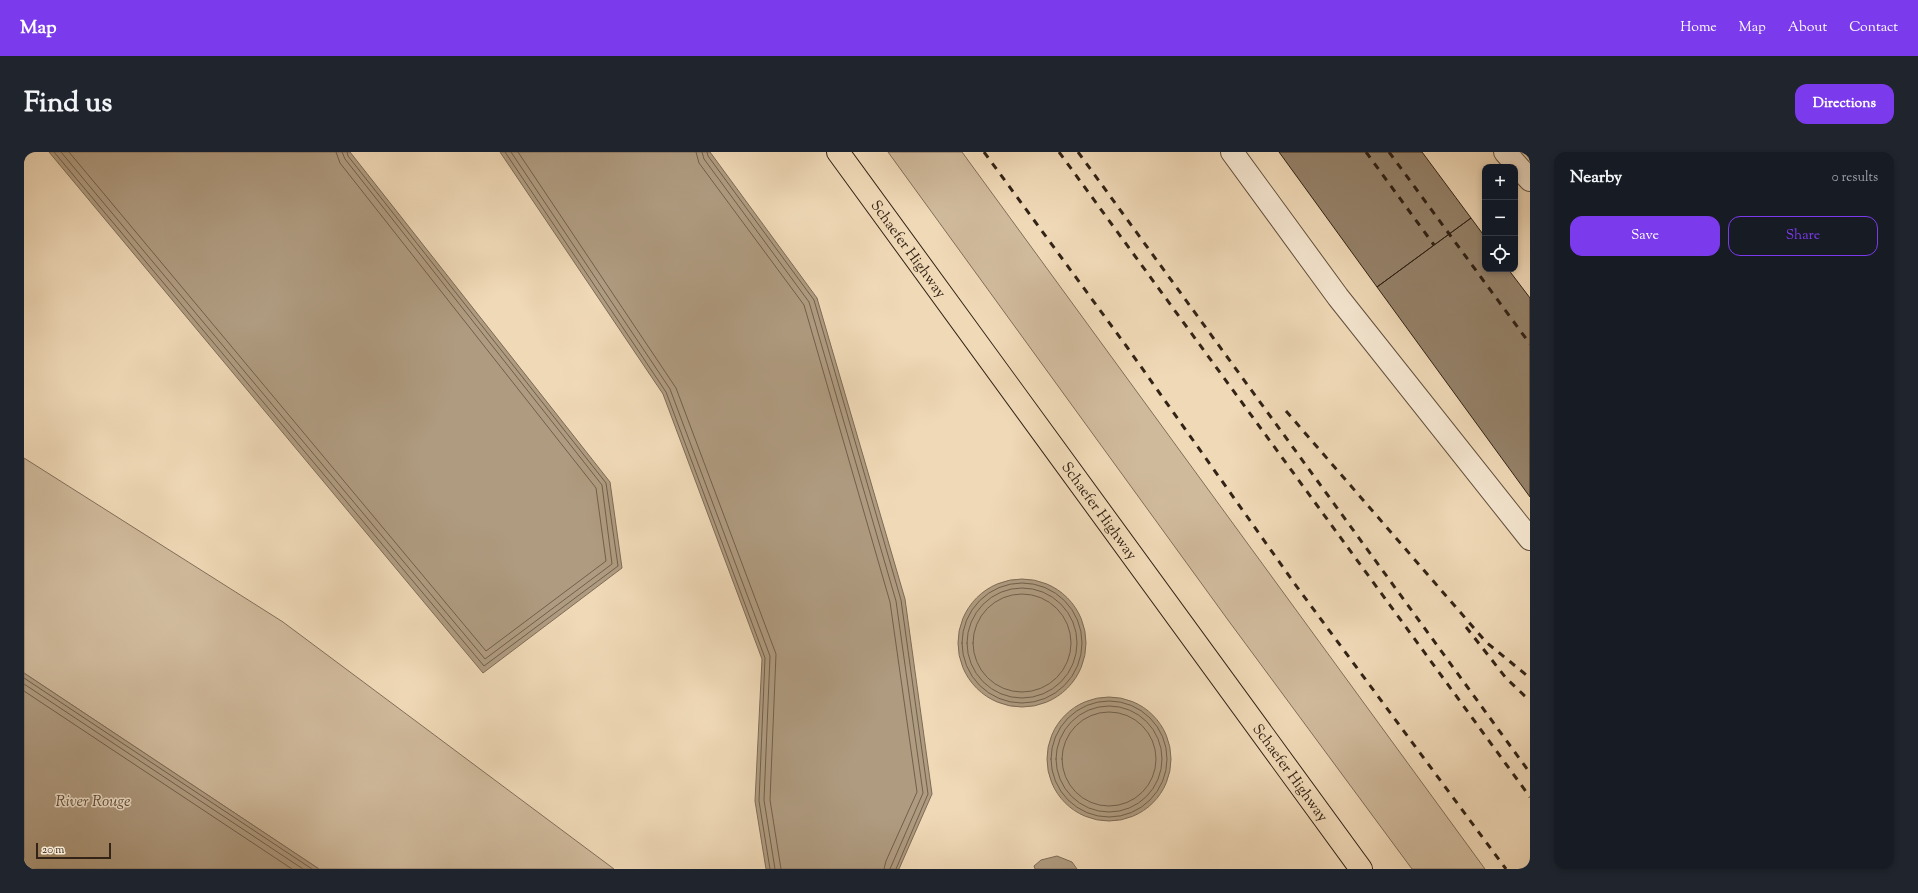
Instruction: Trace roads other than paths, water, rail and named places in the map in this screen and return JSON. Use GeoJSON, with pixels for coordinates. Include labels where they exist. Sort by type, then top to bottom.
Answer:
{"type":"FeatureCollection","features":[{"type":"Feature","properties":{"kind":"main road","name":"Schaefer Highway"},"geometry":{"type":"LineString","coordinates":[[838,152],[1360,869]]}},
{"type":"Feature","properties":{"kind":"lane"},"geometry":{"type":"LineString","coordinates":[[1232,152],[1338,297],[1530,539]]}},
{"type":"Feature","properties":{"kind":"lane"},"geometry":{"type":"LineString","coordinates":[[1505,152],[1530,180]]}},
{"type":"Feature","properties":{"kind":"water"},"geometry":{"type":"Polygon","coordinates":[[[49,152],[350,152],[610,482],[622,568],[483,673],[49,152]]]}},
{"type":"Feature","properties":{"kind":"water"},"geometry":{"type":"Polygon","coordinates":[[[500,152],[710,152],[817,298],[905,599],[932,794],[899,869],[766,869],[755,801],[762,659],[663,394],[500,152]]]}},
{"type":"Feature","properties":{"kind":"water"},"geometry":{"type":"Polygon","coordinates":[[[1028,579],[1052,586],[1063,593],[1072,602],[1081,618],[1085,630],[1085,656],[1079,673],[1072,684],[1063,693],[1052,700],[1035,706],[1016,707],[992,700],[981,693],[972,684],[965,673],[959,656],[958,637],[965,613],[972,602],[981,593],[992,586],[1009,580],[1028,579]]]}},
{"type":"Feature","properties":{"kind":"water","name":"River Rouge"},"geometry":{"type":"Polygon","coordinates":[[[24,673],[319,869],[24,869],[24,673]]]}},
{"type":"Feature","properties":{"kind":"water"},"geometry":{"type":"Polygon","coordinates":[[[1109,697],[1121,698],[1133,702],[1144,707],[1153,715],[1161,724],[1166,735],[1170,747],[1170,771],[1166,783],[1161,794],[1153,803],[1144,811],[1133,816],[1121,820],[1109,821],[1097,820],[1085,816],[1074,811],[1065,803],[1057,794],[1052,783],[1048,771],[1047,759],[1048,747],[1052,735],[1057,724],[1065,715],[1074,707],[1085,702],[1097,698],[1109,697]]]}},
{"type":"Feature","properties":{"kind":"water"},"geometry":{"type":"Polygon","coordinates":[[[1057,856],[1072,862],[1077,869],[1035,869],[1034,866],[1041,860],[1057,856]]]}},
{"type":"Feature","properties":{"kind":"railway"},"geometry":{"type":"LineString","coordinates":[[984,152],[1127,347],[1297,587],[1506,869]]}},
{"type":"Feature","properties":{"kind":"railway"},"geometry":{"type":"LineString","coordinates":[[1059,152],[1530,797]]}},
{"type":"Feature","properties":{"kind":"railway"},"geometry":{"type":"LineString","coordinates":[[1078,152],[1530,773]]}},
{"type":"Feature","properties":{"kind":"railway"},"geometry":{"type":"LineString","coordinates":[[1366,152],[1434,245]]}},
{"type":"Feature","properties":{"kind":"railway"},"geometry":{"type":"LineString","coordinates":[[1389,152],[1530,344]]}},
{"type":"Feature","properties":{"kind":"railway"},"geometry":{"type":"LineString","coordinates":[[1286,411],[1486,642],[1530,678]]}},
{"type":"Feature","properties":{"kind":"railway"},"geometry":{"type":"LineString","coordinates":[[1466,627],[1506,678],[1530,701]]}}]}
